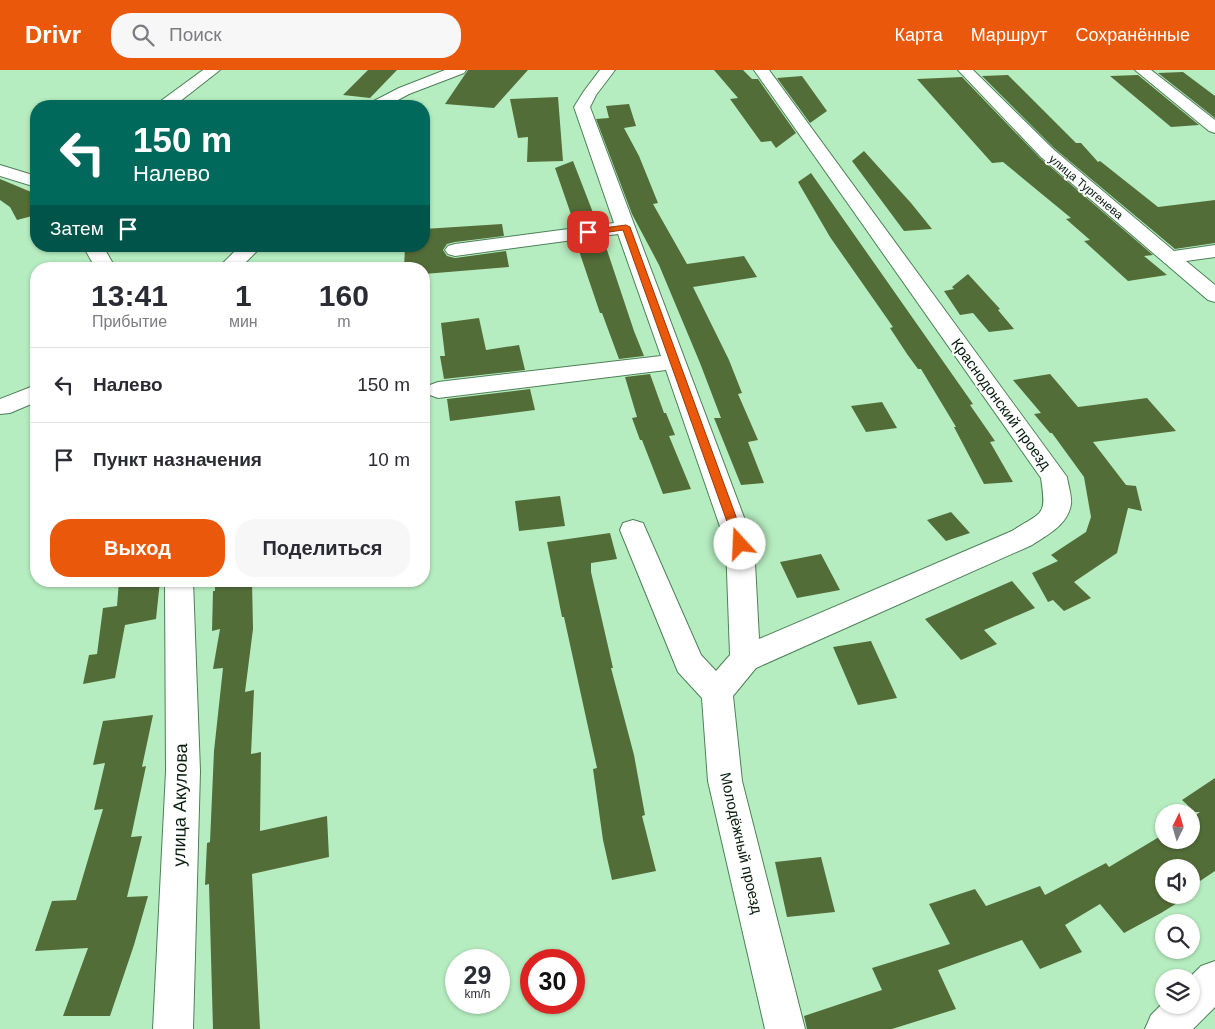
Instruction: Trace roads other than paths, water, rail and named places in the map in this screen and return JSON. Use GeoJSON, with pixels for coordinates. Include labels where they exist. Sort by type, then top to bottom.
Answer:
{"type":"FeatureCollection","features":[{"type":"Feature","properties":{"kind":"street"},"geometry":{"type":"LineString","coordinates":[[172,100],[213,70]]}},
{"type":"Feature","properties":{"kind":"street"},"geometry":{"type":"LineString","coordinates":[[387,100],[404,91],[459,70]]}},
{"type":"Feature","properties":{"kind":"street"},"geometry":{"type":"LineString","coordinates":[[608,70],[589,94],[582,107],[740,544],[745,659],[717,694],[690,663],[633,530]]}},
{"type":"Feature","properties":{"kind":"street","name":"Краснодонский проезд"},"geometry":{"type":"LineString","coordinates":[[745,659],[1022,538],[1051,519],[1058,504],[1054,477],[761,70]]}},
{"type":"Feature","properties":{"kind":"street","name":"улица Тургенева"},"geometry":{"type":"LineString","coordinates":[[965,70],[1047,153],[1215,296]]}},
{"type":"Feature","properties":{"kind":"street"},"geometry":{"type":"LineString","coordinates":[[1142,70],[1215,128]]}},
{"type":"Feature","properties":{"kind":"street"},"geometry":{"type":"LineString","coordinates":[[0,170],[30,180]]}},
{"type":"Feature","properties":{"kind":"street"},"geometry":{"type":"LineString","coordinates":[[455,250],[626,227]]}},
{"type":"Feature","properties":{"kind":"street"},"geometry":{"type":"LineString","coordinates":[[1170,257],[1215,250]]}},
{"type":"Feature","properties":{"kind":"street"},"geometry":{"type":"LineString","coordinates":[[235,262],[245,252]]}},
{"type":"Feature","properties":{"kind":"street"},"geometry":{"type":"LineString","coordinates":[[438,390],[674,362]]}},
{"type":"Feature","properties":{"kind":"street"},"geometry":{"type":"LineString","coordinates":[[2,407],[30,395]]}},
{"type":"Feature","properties":{"kind":"street","name":"улица Акулова"},"geometry":{"type":"LineString","coordinates":[[173,1029],[183,771],[179,587]]}},
{"type":"Feature","properties":{"kind":"street","name":"Молодёжный проезд"},"geometry":{"type":"LineString","coordinates":[[717,694],[725,781],[786,1029]]}},
{"type":"Feature","properties":{"kind":"street"},"geometry":{"type":"LineString","coordinates":[[1200,994],[1215,980]]}},
{"type":"Feature","properties":{"kind":"street"},"geometry":{"type":"LineString","coordinates":[[1165,1029],[1180,1014]]}}]}
